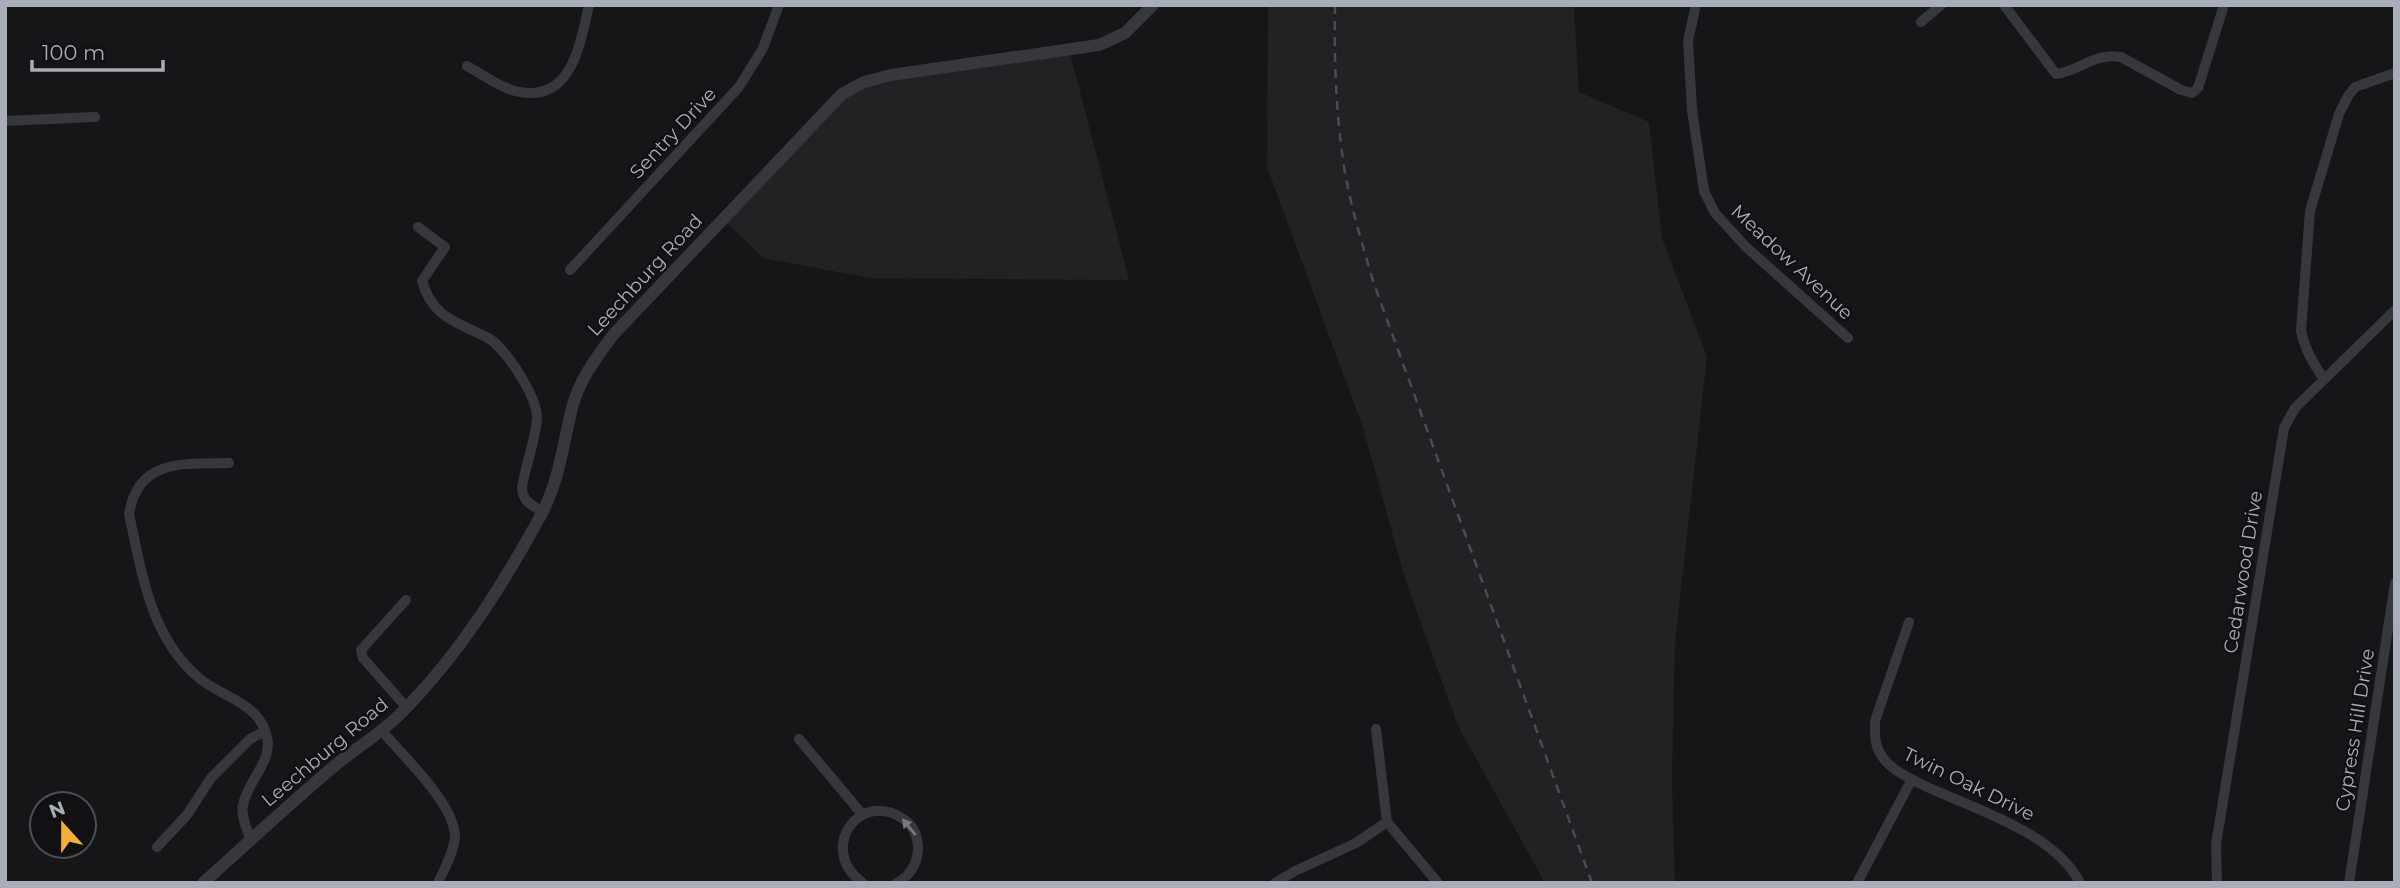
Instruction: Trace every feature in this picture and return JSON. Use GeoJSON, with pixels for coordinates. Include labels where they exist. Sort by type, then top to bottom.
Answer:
{"type":"FeatureCollection","features":[{"type":"Feature","properties":{"kind":"street"},"geometry":{"type":"LineString","coordinates":[[467,65],[514,91],[545,90],[571,71],[580,47],[589,5]]}},
{"type":"Feature","properties":{"kind":"street","name":"Sentry Drive"},"geometry":{"type":"LineString","coordinates":[[570,270],[739,87],[763,48],[779,5]]}},
{"type":"Feature","properties":{"kind":"street","name":"Leechburg Road"},"geometry":{"type":"LineString","coordinates":[[203,883],[338,764],[382,731],[407,708],[449,661],[493,597],[542,512],[564,452],[572,407],[591,364],[613,335],[842,94],[864,82],[891,75],[1099,45],[1125,33],[1153,5]]}},
{"type":"Feature","properties":{"kind":"street","name":"Meadow Avenue"},"geometry":{"type":"LineString","coordinates":[[1696,5],[1688,41],[1692,110],[1704,191],[1715,213],[1746,247],[1847,338]]}},
{"type":"Feature","properties":{"kind":"street"},"geometry":{"type":"LineString","coordinates":[[1921,22],[1941,5]]}},
{"type":"Feature","properties":{"kind":"street"},"geometry":{"type":"LineString","coordinates":[[2004,5],[2056,74],[2110,55],[2122,57],[2181,90],[2192,93],[2197,88],[2224,5]]}},
{"type":"Feature","properties":{"kind":"street"},"geometry":{"type":"LineString","coordinates":[[2324,379],[2311,360],[2301,331],[2310,211],[2339,114],[2348,96],[2355,87],[2365,82],[2395,73]]}},
{"type":"Feature","properties":{"kind":"street"},"geometry":{"type":"LineString","coordinates":[[5,121],[95,117]]}},
{"type":"Feature","properties":{"kind":"street"},"geometry":{"type":"LineString","coordinates":[[418,227],[445,247],[422,281],[426,294],[442,315],[455,324],[489,339],[502,349],[534,399],[537,418],[522,495],[526,502],[542,512]]}},
{"type":"Feature","properties":{"kind":"street","name":"Cedarwood Drive"},"geometry":{"type":"LineString","coordinates":[[2217,883],[2216,844],[2284,428],[2295,408],[2395,310]]}},
{"type":"Feature","properties":{"kind":"street"},"geometry":{"type":"LineString","coordinates":[[229,463],[178,465],[154,471],[138,486],[129,514],[149,603],[162,630],[183,663],[201,680],[251,709],[265,731],[269,749],[242,807],[251,841]]}},
{"type":"Feature","properties":{"kind":"street","name":"Cypress Hill Drive"},"geometry":{"type":"LineString","coordinates":[[2349,883],[2395,583]]}},
{"type":"Feature","properties":{"kind":"street"},"geometry":{"type":"LineString","coordinates":[[405,600],[360,650],[363,658],[407,708]]}},
{"type":"Feature","properties":{"kind":"street","name":"Twin Oak Drive"},"geometry":{"type":"LineString","coordinates":[[1909,622],[1875,721],[1875,738],[1879,752],[1888,764],[1912,779],[2036,837],[2058,853],[2080,883]]}},
{"type":"Feature","properties":{"kind":"street"},"geometry":{"type":"LineString","coordinates":[[1376,729],[1387,822],[1438,883]]}},
{"type":"Feature","properties":{"kind":"street"},"geometry":{"type":"LineString","coordinates":[[157,847],[187,815],[211,778],[250,739],[265,731]]}},
{"type":"Feature","properties":{"kind":"street"},"geometry":{"type":"LineString","coordinates":[[382,731],[439,798],[452,822],[454,843],[438,883]]}},
{"type":"Feature","properties":{"kind":"street"},"geometry":{"type":"LineString","coordinates":[[799,740],[862,814]]}},
{"type":"Feature","properties":{"kind":"street"},"geometry":{"type":"LineString","coordinates":[[1858,882],[1912,779]]}},
{"type":"Feature","properties":{"kind":"street"},"geometry":{"type":"LineString","coordinates":[[863,883],[853,876],[843,859],[842,845],[847,830],[862,814],[888,811],[909,823],[918,842],[916,863],[911,872],[897,883]]}},
{"type":"Feature","properties":{"kind":"street"},"geometry":{"type":"LineString","coordinates":[[1275,883],[1356,843],[1387,822]]}},
{"type":"Feature","properties":{"kind":"street"},"geometry":{"type":"LineString","coordinates":[[844,883],[853,876]]}},
{"type":"Feature","properties":{"kind":"shaded area"},"geometry":{"type":"Polygon","coordinates":[[[1268,5],[1574,5],[1579,92],[1649,122],[1662,238],[1707,357],[1675,643],[1672,779],[1675,883],[1545,883],[1458,726],[1406,582],[1363,428],[1267,167],[1268,5]]]}},
{"type":"Feature","properties":{"kind":"shaded area"},"geometry":{"type":"Polygon","coordinates":[[[1069,49],[1129,280],[870,278],[763,258],[723,219],[853,88],[1069,49]]]}},
{"type":"Feature","properties":{"kind":"railway"},"geometry":{"type":"LineString","coordinates":[[1335,5],[1336,89],[1342,152],[1351,201],[1374,284],[1592,883]]}}]}
